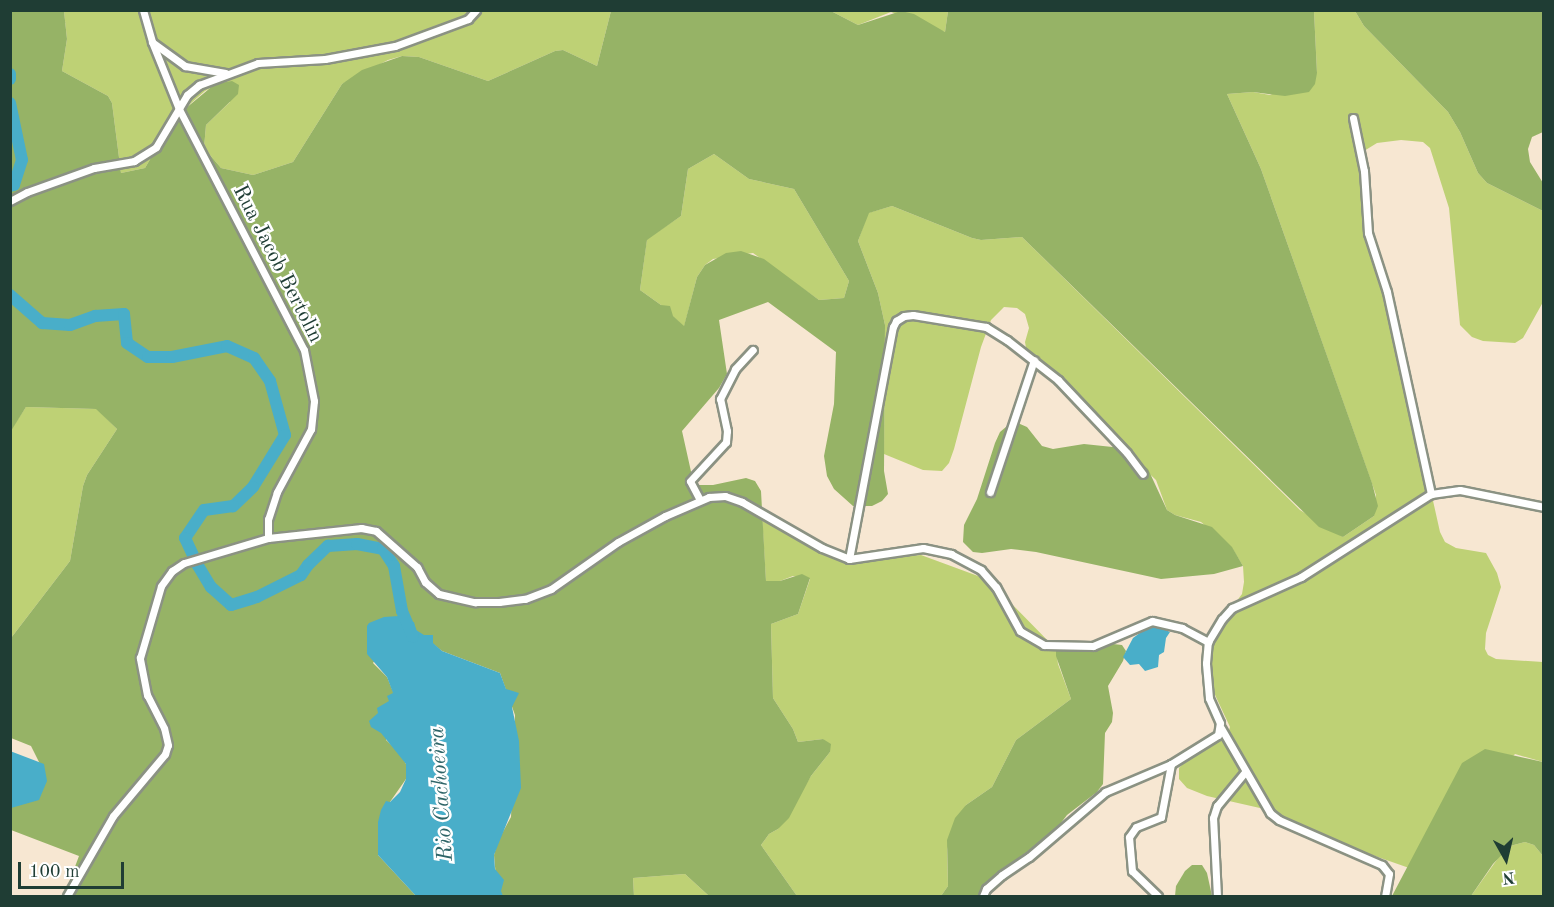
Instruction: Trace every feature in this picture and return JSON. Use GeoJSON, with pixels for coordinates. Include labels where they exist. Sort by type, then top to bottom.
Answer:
{"type":"FeatureCollection","features":[{"type":"Feature","properties":{"kind":"street","name":"Rua Jacob Bertolin"},"geometry":{"type":"LineString","coordinates":[[143,10],[152,42],[179,109],[304,350],[314,401],[311,429],[277,492],[268,519],[268,538]]}},
{"type":"Feature","properties":{"kind":"street"},"geometry":{"type":"LineString","coordinates":[[10,201],[27,192],[94,168],[134,161],[156,147],[187,95],[199,85],[258,63],[325,59],[395,46],[468,19],[476,10]]}},
{"type":"Feature","properties":{"kind":"street"},"geometry":{"type":"LineString","coordinates":[[152,42],[185,66],[211,72],[230,73]]}},
{"type":"Feature","properties":{"kind":"street"},"geometry":{"type":"LineString","coordinates":[[1353,117],[1364,171],[1368,233],[1387,292],[1431,494]]}},
{"type":"Feature","properties":{"kind":"street"},"geometry":{"type":"LineString","coordinates":[[849,559],[896,321],[913,315],[986,327],[1034,360],[1058,380],[1143,474]]}},
{"type":"Feature","properties":{"kind":"street"},"geometry":{"type":"LineString","coordinates":[[700,500],[690,481],[726,442],[727,431],[720,399],[735,369],[753,350]]}},
{"type":"Feature","properties":{"kind":"street"},"geometry":{"type":"LineString","coordinates":[[990,492],[1034,360]]}},
{"type":"Feature","properties":{"kind":"street"},"geometry":{"type":"LineString","coordinates":[[1385,897],[1389,882],[1386,868],[1279,820],[1263,805],[1221,729],[1209,698],[1206,663],[1208,642],[1222,619],[1232,608],[1301,577],[1431,494],[1460,490],[1544,507]]}},
{"type":"Feature","properties":{"kind":"street"},"geometry":{"type":"LineString","coordinates":[[68,897],[113,816],[165,754],[168,745],[164,728],[147,695],[140,658],[161,586],[172,571],[191,560],[268,538],[361,528],[376,531],[417,567],[425,582],[438,594],[475,602],[499,602],[525,599],[551,589],[618,542],[700,500],[725,496],[742,502],[822,548],[849,559],[923,548],[951,554],[981,570],[996,587],[1020,631],[1044,645],[1093,646],[1152,621],[1182,628],[1208,642]]}},
{"type":"Feature","properties":{"kind":"street"},"geometry":{"type":"LineString","coordinates":[[983,897],[986,889],[1002,875],[1029,857],[1105,792],[1171,764],[1218,735],[1221,729]]}},
{"type":"Feature","properties":{"kind":"street"},"geometry":{"type":"LineString","coordinates":[[1158,897],[1132,871],[1129,837],[1136,827],[1161,817],[1171,764]]}},
{"type":"Feature","properties":{"kind":"street"},"geometry":{"type":"LineString","coordinates":[[1217,897],[1213,818],[1217,806],[1245,772]]}},
{"type":"Feature","properties":{"kind":"green space"},"geometry":{"type":"Polygon","coordinates":[[[11,11],[64,11],[67,39],[62,71],[108,96],[112,103],[121,173],[145,168],[174,118],[215,84],[232,81],[239,85],[238,94],[206,125],[204,148],[221,168],[253,175],[293,162],[342,84],[362,70],[402,56],[419,57],[488,81],[555,51],[563,50],[597,66],[611,11],[831,11],[858,25],[901,11],[914,14],[945,32],[948,11],[1314,11],[1317,73],[1315,84],[1309,92],[1285,96],[1253,92],[1227,94],[1261,169],[1372,483],[1378,506],[1374,516],[1343,537],[1319,527],[1022,237],[981,240],[972,238],[892,206],[869,213],[858,241],[878,293],[885,325],[884,471],[888,494],[882,501],[872,506],[853,506],[834,489],[827,476],[824,456],[834,404],[836,352],[768,302],[719,320],[727,374],[719,388],[682,431],[694,485],[713,485],[746,478],[755,481],[761,491],[766,581],[780,581],[802,574],[810,578],[798,614],[771,624],[773,698],[793,729],[798,742],[823,739],[831,744],[830,752],[811,776],[789,818],[769,834],[761,845],[797,896],[709,896],[685,874],[633,878],[634,896],[502,896],[496,877],[494,855],[498,841],[511,817],[515,715],[500,673],[442,651],[403,620],[373,663],[387,677],[394,694],[386,740],[400,753],[406,764],[406,779],[385,809],[378,855],[416,896],[64,896],[79,856],[11,830],[11,796],[42,768],[31,746],[11,738],[11,638],[70,561],[83,486],[87,475],[117,429],[96,409],[26,407],[11,431],[11,11]],[[714,154],[688,169],[681,216],[647,240],[640,290],[661,305],[670,306],[673,316],[684,326],[697,277],[705,265],[726,253],[741,251],[764,259],[819,300],[844,298],[849,281],[794,189],[749,179],[714,154]]]}},
{"type":"Feature","properties":{"kind":"green space"},"geometry":{"type":"Polygon","coordinates":[[[64,11],[611,11],[597,66],[563,50],[555,51],[488,81],[419,57],[402,56],[388,60],[342,84],[293,162],[253,175],[221,168],[204,148],[206,125],[230,102],[222,82],[205,91],[174,118],[145,168],[121,173],[112,103],[108,96],[62,71],[67,39],[64,11]]]}},
{"type":"Feature","properties":{"kind":"green space"},"geometry":{"type":"Polygon","coordinates":[[[831,11],[948,11],[945,32],[891,12],[858,25],[831,11]]]}},
{"type":"Feature","properties":{"kind":"green space"},"geometry":{"type":"Polygon","coordinates":[[[1314,11],[1355,11],[1364,26],[1448,112],[1460,132],[1478,173],[1487,183],[1543,211],[1543,302],[1523,338],[1515,343],[1483,341],[1472,337],[1460,325],[1449,208],[1430,148],[1423,142],[1401,140],[1377,143],[1364,151],[1362,172],[1372,228],[1440,532],[1445,542],[1456,548],[1486,553],[1497,573],[1501,587],[1486,633],[1485,649],[1488,655],[1496,659],[1543,662],[1543,762],[1515,754],[1412,869],[1318,836],[1273,811],[1207,796],[1187,788],[1179,779],[1179,768],[1188,758],[1227,737],[1230,727],[1209,682],[1203,653],[1206,642],[1242,594],[1243,566],[1232,548],[1201,522],[1175,515],[1167,510],[1156,480],[1028,359],[1025,342],[1029,328],[1025,314],[1017,308],[1004,307],[991,320],[981,347],[954,449],[949,463],[942,471],[923,470],[884,454],[885,325],[878,293],[858,241],[868,213],[892,206],[972,238],[981,240],[1022,237],[1300,510],[1343,537],[1374,516],[1376,495],[1261,169],[1227,94],[1253,92],[1270,95],[1317,73],[1314,11]]]}},
{"type":"Feature","properties":{"kind":"green space"},"geometry":{"type":"Polygon","coordinates":[[[1355,11],[1543,11],[1543,132],[1532,137],[1528,149],[1530,162],[1543,183],[1543,211],[1487,183],[1478,173],[1460,132],[1448,112],[1364,26],[1355,11]]]}},
{"type":"Feature","properties":{"kind":"green space"},"geometry":{"type":"Polygon","coordinates":[[[714,154],[749,179],[794,189],[849,281],[844,298],[819,300],[753,253],[713,259],[705,265],[697,277],[684,327],[661,305],[640,290],[647,239],[681,216],[688,169],[714,154]]]}},
{"type":"Feature","properties":{"kind":"green space"},"geometry":{"type":"Polygon","coordinates":[[[26,407],[97,409],[117,429],[87,475],[83,486],[70,561],[11,638],[10,431],[26,407]]]}},
{"type":"Feature","properties":{"kind":"green space"},"geometry":{"type":"Polygon","coordinates":[[[1013,421],[1027,427],[1042,446],[1053,449],[1084,444],[1122,448],[1148,469],[1167,510],[1175,515],[1212,527],[1232,547],[1243,566],[1214,574],[1161,579],[1036,552],[1011,549],[973,552],[963,542],[964,525],[977,499],[1000,432],[1013,421]]]}},
{"type":"Feature","properties":{"kind":"green space"},"geometry":{"type":"Polygon","coordinates":[[[762,515],[813,544],[861,559],[921,555],[978,576],[998,590],[1056,649],[1058,664],[1071,699],[1016,740],[992,787],[966,805],[947,849],[948,886],[941,896],[797,896],[761,845],[769,834],[778,829],[811,776],[830,752],[823,739],[798,742],[793,729],[773,698],[771,624],[798,614],[810,579],[793,576],[780,581],[766,581],[762,515]]]}},
{"type":"Feature","properties":{"kind":"green space"},"geometry":{"type":"Polygon","coordinates":[[[1104,643],[1122,645],[1126,651],[1123,661],[1108,686],[1113,713],[1112,722],[1105,733],[1103,784],[1097,792],[1067,815],[1054,832],[1004,869],[982,896],[941,896],[948,886],[947,840],[955,818],[966,805],[992,787],[1016,740],[1071,699],[1056,656],[1056,649],[1104,643]]]}},
{"type":"Feature","properties":{"kind":"green space"},"geometry":{"type":"Polygon","coordinates":[[[1485,749],[1543,762],[1543,856],[1534,845],[1525,842],[1510,846],[1493,864],[1471,896],[1392,896],[1462,763],[1485,749]]]}},
{"type":"Feature","properties":{"kind":"green space"},"geometry":{"type":"Polygon","coordinates":[[[1525,842],[1534,845],[1543,856],[1543,896],[1471,896],[1501,854],[1510,846],[1525,842]]]}},
{"type":"Feature","properties":{"kind":"green space"},"geometry":{"type":"Polygon","coordinates":[[[1192,865],[1202,865],[1207,873],[1212,896],[1175,896],[1176,886],[1185,871],[1192,865]]]}},
{"type":"Feature","properties":{"kind":"green space"},"geometry":{"type":"Polygon","coordinates":[[[685,874],[709,896],[634,896],[633,878],[685,874]]]}},
{"type":"Feature","properties":{"kind":"water"},"geometry":{"type":"Polygon","coordinates":[[[399,616],[408,623],[414,622],[416,630],[424,635],[433,635],[433,643],[442,651],[500,673],[506,689],[519,693],[512,707],[519,741],[521,788],[494,855],[495,869],[504,880],[501,891],[503,896],[416,896],[378,855],[378,822],[381,810],[386,801],[390,802],[400,792],[406,779],[406,764],[381,733],[371,727],[369,721],[378,713],[377,708],[389,701],[387,696],[393,693],[387,677],[367,654],[367,626],[384,617],[399,616]]]}},
{"type":"Feature","properties":{"kind":"water"},"geometry":{"type":"Polygon","coordinates":[[[1148,627],[1159,627],[1170,632],[1166,638],[1164,652],[1159,655],[1158,667],[1145,671],[1139,664],[1130,665],[1123,657],[1133,638],[1148,627]]]}},
{"type":"Feature","properties":{"kind":"water"},"geometry":{"type":"Polygon","coordinates":[[[10,751],[44,764],[47,781],[39,800],[11,808],[10,751]]]}},
{"type":"Feature","properties":{"kind":"waterway","name":"Rio Cachoeira"},"geometry":{"type":"LineString","coordinates":[[10,74],[10,79]]}},
{"type":"Feature","properties":{"kind":"waterway","name":"Rio Cachoeira"},"geometry":{"type":"LineString","coordinates":[[10,103],[22,160],[14,185],[10,186]]}},
{"type":"Feature","properties":{"kind":"waterway","name":"Rio Cachoeira"},"geometry":{"type":"LineString","coordinates":[[10,295],[42,323],[70,325],[95,316],[124,314],[127,343],[148,357],[172,357],[227,346],[254,358],[270,381],[285,435],[253,487],[233,506],[204,510],[185,538],[197,564],[211,587],[231,605],[257,597],[301,575],[328,546],[357,544],[383,549],[394,566],[402,611],[413,637]]}}]}
